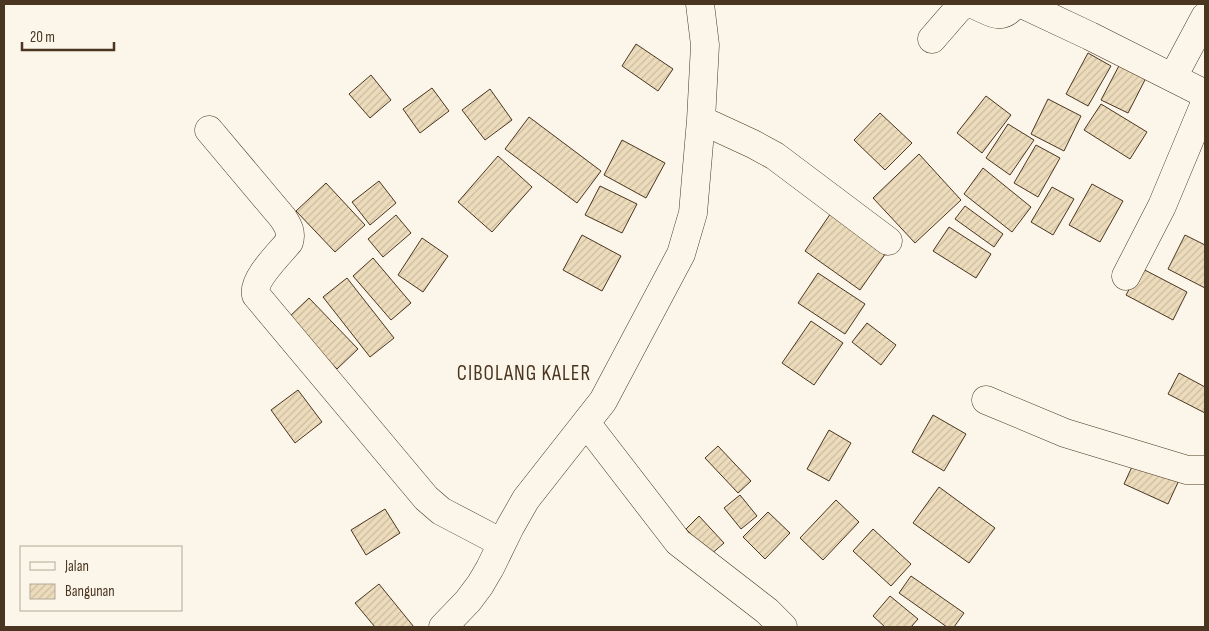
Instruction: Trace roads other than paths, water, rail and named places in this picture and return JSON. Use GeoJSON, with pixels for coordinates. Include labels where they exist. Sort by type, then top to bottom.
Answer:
{"type":"FeatureCollection","features":[{"type":"Feature","properties":{"kind":"street"},"geometry":{"type":"LineString","coordinates":[[443,627],[468,601],[480,585],[526,499],[599,406],[681,254],[693,213],[701,120],[705,45],[700,4]]}},
{"type":"Feature","properties":{"kind":"street"},"geometry":{"type":"LineString","coordinates":[[932,39],[958,9],[965,4]]}},
{"type":"Feature","properties":{"kind":"street"},"geometry":{"type":"LineString","coordinates":[[971,4],[992,14],[999,15],[1015,4]]}},
{"type":"Feature","properties":{"kind":"street"},"geometry":{"type":"LineString","coordinates":[[1022,4],[1205,94]]}},
{"type":"Feature","properties":{"kind":"street"},"geometry":{"type":"LineString","coordinates":[[1173,77],[1205,17]]}},
{"type":"Feature","properties":{"kind":"street"},"geometry":{"type":"LineString","coordinates":[[1126,276],[1162,206],[1205,103]]}},
{"type":"Feature","properties":{"kind":"street"},"geometry":{"type":"LineString","coordinates":[[701,120],[775,156],[888,241]]}},
{"type":"Feature","properties":{"kind":"street"},"geometry":{"type":"LineString","coordinates":[[209,130],[283,218],[290,230],[290,242],[257,282],[256,295],[426,498],[441,511],[502,543]]}},
{"type":"Feature","properties":{"kind":"street"},"geometry":{"type":"LineString","coordinates":[[986,400],[1065,433],[1187,470],[1205,470]]}},
{"type":"Feature","properties":{"kind":"street"},"geometry":{"type":"LineString","coordinates":[[586,424],[678,542],[767,611],[783,627]]}},
{"type":"Feature","properties":{"kind":"district","name":"CIBOLANG KALER"},"geometry":{"type":"Point","coordinates":[524,373]}}]}
